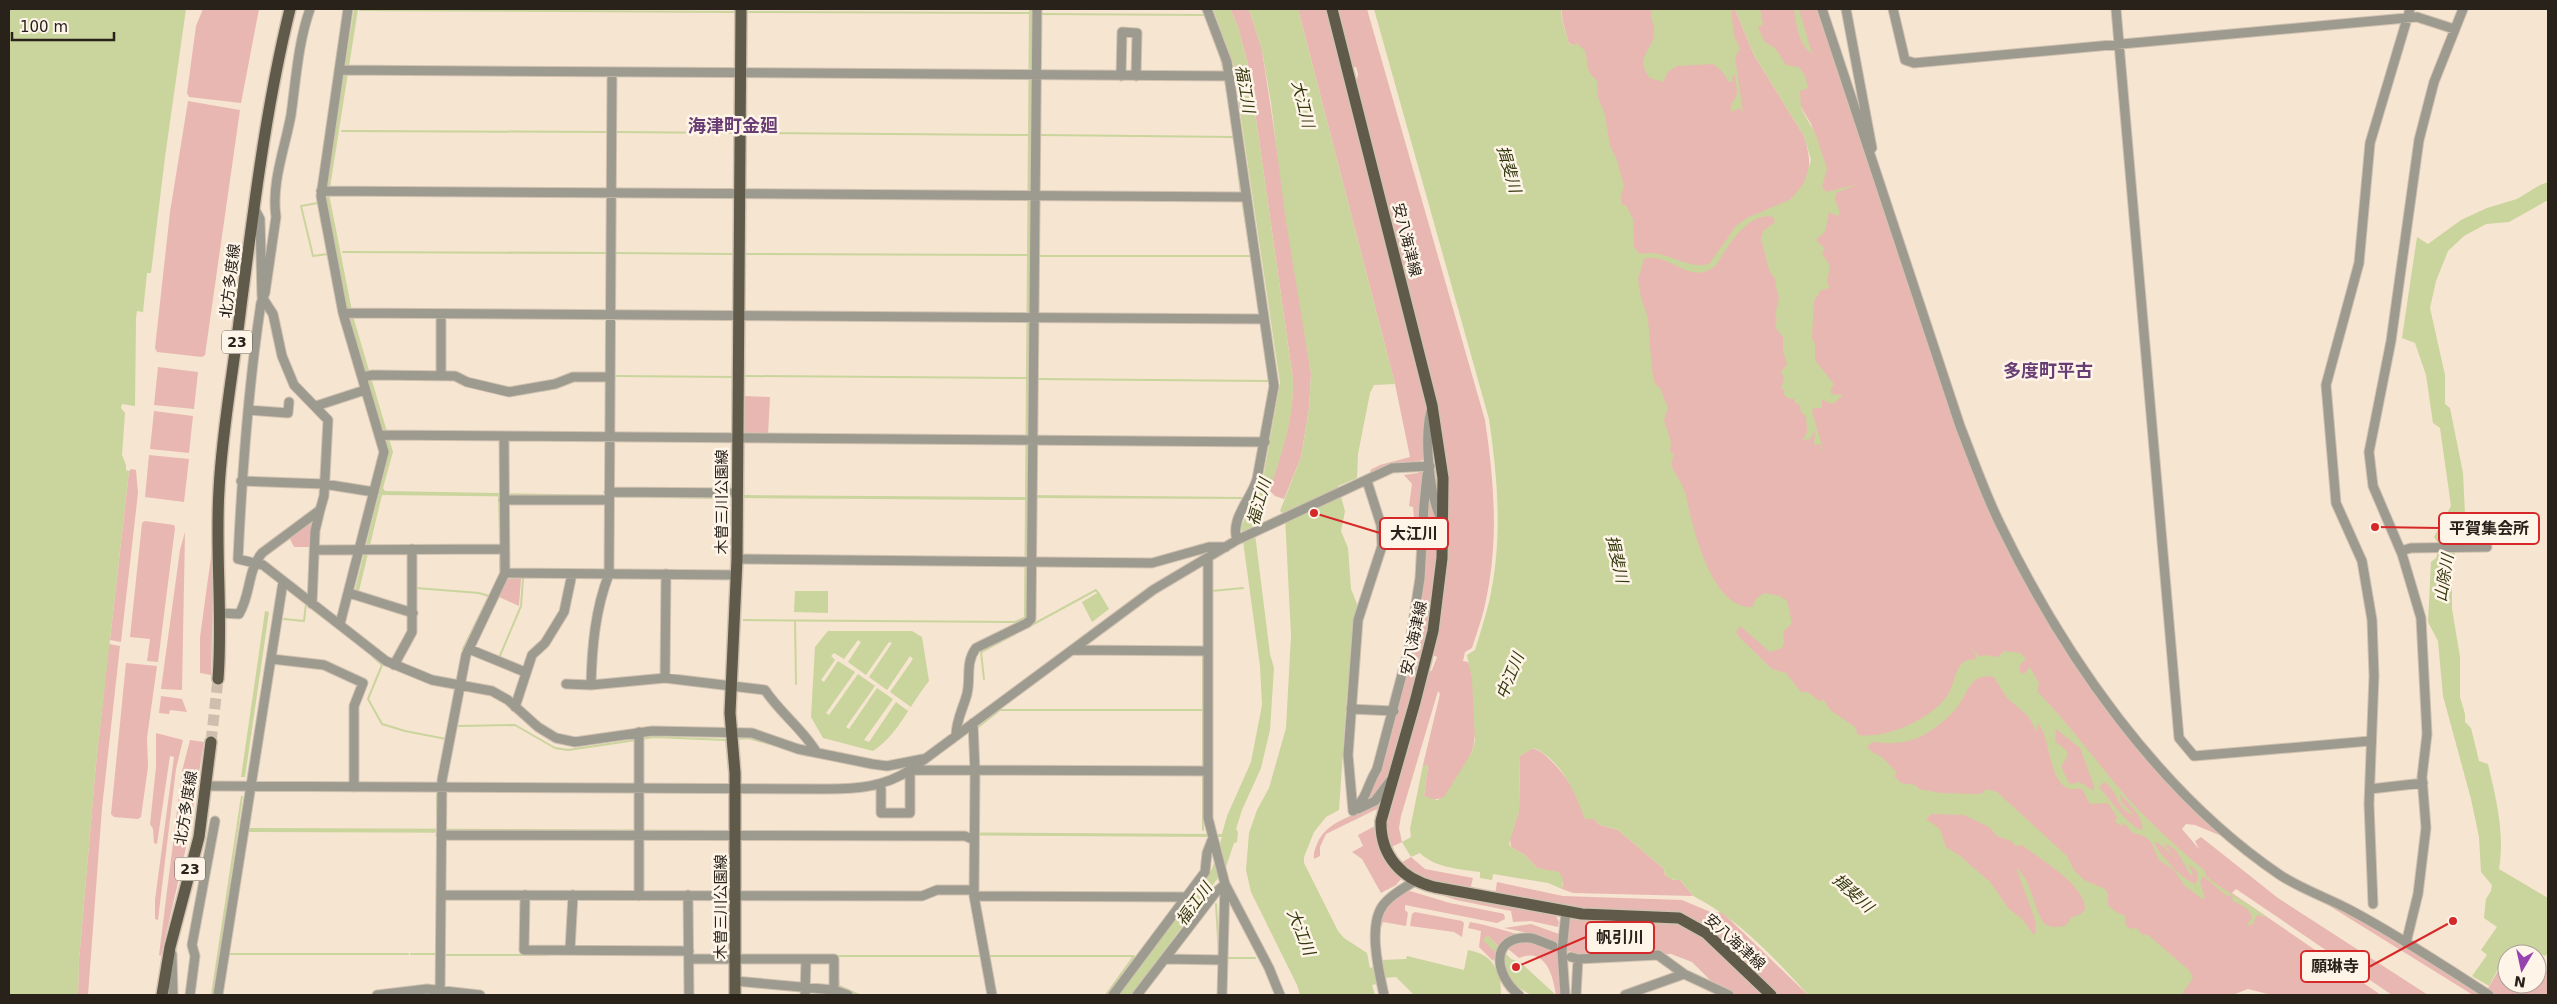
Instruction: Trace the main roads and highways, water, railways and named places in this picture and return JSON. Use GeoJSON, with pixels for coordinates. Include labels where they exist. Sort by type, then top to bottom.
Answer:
{"type":"FeatureCollection","features":[{"type":"Feature","properties":{"kind":"main road","name":"北方多度線"},"geometry":{"type":"LineString","coordinates":[[218,679],[220,470],[254,208],[279,56],[290,9]]}},
{"type":"Feature","properties":{"kind":"main road","name":"木曽三川公園線"},"geometry":{"type":"LineString","coordinates":[[735,995],[736,836],[731,732],[731,687],[737,575],[741,9]]}},
{"type":"Feature","properties":{"kind":"main road","name":"安八海津線"},"geometry":{"type":"LineString","coordinates":[[1332,9],[1432,404],[1440,449],[1444,526],[1433,631],[1381,821],[1382,839],[1393,862],[1415,881],[1566,911],[1600,915],[1667,916],[1690,922],[1706,933],[1771,995]]}},
{"type":"Feature","properties":{"kind":"main road","name":"北方多度線"},"geometry":{"type":"LineString","coordinates":[[162,995],[170,947],[199,837],[211,742]]}},
{"type":"Feature","properties":{"kind":"water"},"geometry":{"type":"Polygon","coordinates":[[[9,9],[186,9],[151,273],[147,273],[143,312],[137,311],[136,318],[135,406],[122,404],[121,408],[125,413],[122,455],[126,470],[129,471],[96,764],[79,960],[78,995],[9,995],[9,9]]]}},
{"type":"Feature","properties":{"kind":"water"},"geometry":{"type":"Polygon","coordinates":[[[354,9],[358,9],[329,194],[353,316],[393,452],[383,488],[385,491],[731,497],[733,499],[382,495],[359,591],[355,590],[388,456],[347,309],[325,195],[354,9]]]}},
{"type":"Feature","properties":{"kind":"water"},"geometry":{"type":"Polygon","coordinates":[[[1029,9],[1033,9],[1029,495],[1243,497],[1243,499],[1029,498],[1028,617],[1019,623],[743,621],[743,619],[1015,621],[1024,617],[1025,500],[744,498],[744,495],[1025,497],[1029,9]]]}},
{"type":"Feature","properties":{"kind":"water","name":"福江川"},"geometry":{"type":"Polygon","coordinates":[[[1213,9],[1230,9],[1238,27],[1249,69],[1293,380],[1292,408],[1286,436],[1255,534],[1270,654],[1274,668],[1270,730],[1261,768],[1242,810],[1236,829],[1238,832],[1237,842],[1234,843],[1226,867],[1132,995],[1119,995],[1212,869],[1222,837],[747,834],[747,831],[1222,834],[1227,816],[1251,762],[1262,705],[1260,666],[1241,526],[1261,490],[1280,383],[1233,64],[1213,9]]]}},
{"type":"Feature","properties":{"kind":"water"},"geometry":{"type":"Polygon","coordinates":[[[1249,9],[1298,9],[1395,384],[1374,385],[1370,393],[1358,454],[1357,478],[1338,486],[1345,511],[1341,531],[1348,548],[1351,589],[1357,604],[1347,694],[1339,810],[1326,817],[1314,832],[1304,857],[1304,863],[1338,931],[1344,938],[1367,953],[1370,968],[1373,967],[1377,984],[1372,985],[1375,995],[1300,995],[1297,985],[1251,892],[1246,870],[1249,833],[1257,810],[1269,788],[1286,728],[1291,636],[1285,515],[1280,511],[1301,457],[1309,409],[1311,374],[1285,215],[1271,103],[1262,50],[1249,9]]]}},
{"type":"Feature","properties":{"kind":"water"},"geometry":{"type":"Polygon","coordinates":[[[1374,9],[1562,9],[1562,22],[1568,42],[1573,46],[1577,43],[1585,51],[1589,72],[1597,81],[1598,97],[1605,115],[1610,146],[1617,160],[1624,187],[1621,202],[1622,205],[1626,205],[1633,219],[1634,247],[1640,254],[1658,254],[1700,265],[1709,264],[1736,226],[1747,218],[1791,199],[1804,183],[1811,160],[1804,136],[1754,55],[1735,9],[1760,9],[1763,24],[1758,28],[1765,42],[1775,48],[1786,65],[1799,67],[1805,76],[1808,88],[1800,91],[1801,108],[1816,135],[1827,169],[1822,187],[1827,192],[1858,184],[1836,193],[1835,199],[1840,213],[1837,216],[1829,212],[1825,232],[1816,240],[1825,249],[1822,253],[1830,266],[1827,283],[1830,288],[1821,290],[1814,301],[1812,338],[1815,344],[1815,360],[1834,384],[1831,388],[1831,394],[1843,395],[1833,404],[1822,400],[1822,408],[1814,408],[1812,411],[1824,453],[1820,444],[1814,445],[1815,430],[1810,439],[1802,440],[1807,433],[1806,416],[1801,413],[1800,405],[1795,403],[1794,399],[1787,398],[1783,393],[1785,390],[1781,389],[1784,378],[1781,372],[1787,364],[1783,351],[1783,337],[1775,327],[1777,319],[1775,316],[1779,298],[1775,284],[1776,281],[1769,270],[1761,238],[1763,231],[1775,222],[1773,217],[1766,216],[1751,222],[1733,239],[1716,265],[1705,272],[1687,271],[1653,258],[1644,259],[1638,279],[1641,298],[1648,318],[1652,371],[1655,384],[1660,388],[1668,408],[1664,420],[1671,442],[1670,452],[1674,454],[1671,464],[1685,491],[1693,526],[1706,563],[1725,595],[1738,604],[1752,607],[1756,599],[1764,593],[1780,596],[1787,601],[1792,623],[1783,632],[1784,644],[1782,648],[1770,652],[1740,626],[1736,632],[1738,636],[1772,669],[1786,673],[1801,692],[1808,692],[1819,701],[1824,700],[1830,710],[1855,727],[1858,735],[1882,734],[1907,726],[1919,720],[1940,704],[1950,692],[1957,671],[1963,662],[1975,659],[1976,655],[1969,646],[1980,657],[1984,655],[1998,657],[2004,651],[2021,653],[2026,659],[2020,665],[2020,672],[2024,674],[2030,667],[2039,683],[2037,691],[2134,805],[2205,871],[2206,876],[2265,917],[2257,915],[2253,924],[2246,926],[2252,918],[2247,909],[2233,902],[2232,895],[2227,896],[2203,876],[2200,882],[2205,898],[2202,899],[2184,885],[2174,870],[2159,860],[2151,842],[2144,836],[2133,833],[2124,823],[2123,826],[2115,822],[2117,817],[2108,803],[2090,804],[2082,789],[2070,789],[2063,785],[2057,778],[2053,768],[2041,728],[2037,723],[2037,732],[2028,716],[2007,698],[1994,677],[1985,676],[1974,682],[1959,705],[1947,718],[1924,735],[1902,742],[1872,742],[1867,747],[1882,757],[1897,773],[1894,776],[1901,783],[1941,793],[1978,794],[1983,793],[1986,789],[1997,792],[2067,856],[2074,870],[2084,880],[2105,889],[2108,894],[2108,905],[2116,912],[2125,916],[2125,923],[2128,928],[2133,929],[2135,927],[2143,935],[2148,935],[2189,970],[2193,978],[2182,994],[1808,995],[1756,941],[1726,916],[1693,896],[1680,880],[1669,878],[1664,869],[1618,830],[1600,825],[1594,819],[1585,819],[1567,779],[1553,761],[1534,748],[1520,756],[1519,811],[1509,844],[1525,855],[1537,868],[1559,872],[1563,879],[1562,889],[1548,883],[1493,874],[1492,880],[1480,878],[1480,872],[1440,865],[1420,853],[1411,857],[1402,842],[1411,837],[1410,829],[1423,765],[1428,765],[1424,796],[1437,800],[1444,797],[1472,752],[1475,740],[1472,679],[1467,655],[1475,650],[1489,602],[1498,533],[1497,488],[1489,419],[1374,9]],[[2056,729],[2055,741],[2067,752],[2067,757],[2061,766],[2070,784],[2079,782],[2094,791],[2094,786],[2080,748],[2056,729]],[[2104,782],[2099,787],[2131,824],[2142,830],[2141,820],[2138,815],[2119,793],[2122,803],[2134,815],[2124,809],[2108,785],[2104,782]],[[1931,814],[1926,819],[1940,829],[1946,847],[1959,855],[1990,882],[2009,909],[2022,919],[2034,935],[2036,929],[2033,913],[2017,867],[2027,882],[2045,924],[2055,927],[2065,926],[2072,917],[2081,914],[2085,909],[2078,891],[2070,882],[2022,845],[2016,846],[2011,841],[1997,836],[1989,827],[1964,815],[1931,814]],[[2154,842],[2178,873],[2196,884],[2198,875],[2196,870],[2188,864],[2193,874],[2192,876],[2174,849],[2164,844],[2178,861],[2164,847],[2154,842]]]}},
{"type":"Feature","properties":{"kind":"water"},"geometry":{"type":"Polygon","coordinates":[[[1734,9],[1731,10],[1734,36],[1740,49],[1735,57],[1743,113],[1740,108],[1731,112],[1731,106],[1737,92],[1735,75],[1732,76],[1733,82],[1728,81],[1722,71],[1713,64],[1677,66],[1668,72],[1663,82],[1650,78],[1643,64],[1654,37],[1651,10],[1734,9]]]}},
{"type":"Feature","properties":{"kind":"water"},"geometry":{"type":"Polygon","coordinates":[[[1794,9],[1799,9],[1812,54],[1801,40],[1794,9]]]}},
{"type":"Feature","properties":{"kind":"water","name":"山除川"},"geometry":{"type":"Polygon","coordinates":[[[2548,182],[2548,200],[2509,222],[2486,224],[2464,236],[2448,251],[2436,281],[2430,308],[2445,375],[2445,404],[2450,408],[2463,473],[2465,514],[2463,533],[2448,571],[2452,583],[2452,609],[2460,657],[2460,697],[2465,714],[2465,722],[2471,728],[2479,761],[2488,764],[2497,803],[2500,829],[2501,856],[2499,869],[2548,898],[2548,953],[2547,944],[2497,944],[2497,971],[2489,986],[2472,976],[2487,955],[2481,950],[2497,927],[2484,918],[2486,899],[2492,885],[2481,872],[2479,837],[2471,799],[2443,696],[2438,641],[2428,622],[2431,562],[2436,558],[2440,546],[2434,537],[2451,506],[2440,428],[2433,423],[2426,375],[2415,343],[2402,338],[2417,237],[2428,244],[2461,220],[2487,208],[2517,199],[2548,182]]]}},
{"type":"Feature","properties":{"kind":"water"},"geometry":{"type":"Polygon","coordinates":[[[795,591],[828,591],[828,613],[794,612],[795,591]]]}},
{"type":"Feature","properties":{"kind":"water"},"geometry":{"type":"Polygon","coordinates":[[[1099,592],[1109,609],[1092,622],[1082,602],[1099,592]]]}},
{"type":"Feature","properties":{"kind":"water"},"geometry":{"type":"Polygon","coordinates":[[[265,611],[269,612],[245,777],[241,777],[265,611]]]}},
{"type":"Feature","properties":{"kind":"water"},"geometry":{"type":"Polygon","coordinates":[[[828,631],[912,631],[922,637],[929,681],[890,737],[873,751],[823,738],[811,717],[815,647],[828,631]]]}},
{"type":"Feature","properties":{"kind":"water"},"geometry":{"type":"Polygon","coordinates":[[[241,796],[243,796],[214,995],[211,995],[241,796]]]}},
{"type":"Feature","properties":{"kind":"water"},"geometry":{"type":"Polygon","coordinates":[[[246,828],[728,830],[728,834],[245,832],[246,828]]]}},
{"type":"Feature","properties":{"kind":"water"},"geometry":{"type":"Polygon","coordinates":[[[1488,936],[1511,959],[1520,962],[1556,995],[1531,995],[1513,984],[1504,961],[1483,940],[1488,936]]]}},
{"type":"Feature","properties":{"kind":"water"},"geometry":{"type":"Polygon","coordinates":[[[1468,950],[1485,956],[1494,965],[1496,970],[1500,970],[1501,995],[1414,995],[1396,977],[1383,978],[1381,960],[1406,959],[1407,956],[1464,970],[1468,950]]]}},
{"type":"Feature","properties":{"kind":"waterway"},"geometry":{"type":"LineString","coordinates":[[360,10],[736,12]]}},
{"type":"Feature","properties":{"kind":"waterway"},"geometry":{"type":"LineString","coordinates":[[749,12],[1029,13]]}},
{"type":"Feature","properties":{"kind":"waterway"},"geometry":{"type":"LineString","coordinates":[[1041,14],[1205,15]]}},
{"type":"Feature","properties":{"kind":"waterway","name":"福江川"},"geometry":{"type":"LineString","coordinates":[[1221,59],[1224,72]]}},
{"type":"Feature","properties":{"kind":"waterway"},"geometry":{"type":"LineString","coordinates":[[1225,79],[1227,93]]}},
{"type":"Feature","properties":{"kind":"waterway"},"geometry":{"type":"LineString","coordinates":[[342,131],[609,132]]}},
{"type":"Feature","properties":{"kind":"waterway"},"geometry":{"type":"LineString","coordinates":[[617,132],[736,133]]}},
{"type":"Feature","properties":{"kind":"waterway"},"geometry":{"type":"LineString","coordinates":[[747,133],[1028,135]]}},
{"type":"Feature","properties":{"kind":"waterway"},"geometry":{"type":"LineString","coordinates":[[1041,135],[1234,137]]}},
{"type":"Feature","properties":{"kind":"waterway"},"geometry":{"type":"LineString","coordinates":[[1238,170],[1241,195]]}},
{"type":"Feature","properties":{"kind":"waterway"},"geometry":{"type":"LineString","coordinates":[[1242,200],[1250,249]]}},
{"type":"Feature","properties":{"kind":"waterway"},"geometry":{"type":"LineString","coordinates":[[318,203],[301,206],[313,256],[328,254]]}},
{"type":"Feature","properties":{"kind":"waterway"},"geometry":{"type":"LineString","coordinates":[[343,252],[607,253]]}},
{"type":"Feature","properties":{"kind":"waterway"},"geometry":{"type":"LineString","coordinates":[[615,253],[734,254]]}},
{"type":"Feature","properties":{"kind":"waterway"},"geometry":{"type":"LineString","coordinates":[[747,254],[1027,255]]}},
{"type":"Feature","properties":{"kind":"waterway"},"geometry":{"type":"LineString","coordinates":[[1039,256],[1251,256]]}},
{"type":"Feature","properties":{"kind":"waterway"},"geometry":{"type":"LineString","coordinates":[[615,376],[734,377]]}},
{"type":"Feature","properties":{"kind":"waterway"},"geometry":{"type":"LineString","coordinates":[[746,376],[1028,378]]}},
{"type":"Feature","properties":{"kind":"waterway"},"geometry":{"type":"LineString","coordinates":[[1038,379],[1268,381],[1269,378]]}},
{"type":"Feature","properties":{"kind":"waterway"},"geometry":{"type":"LineString","coordinates":[[542,391],[562,386]]}},
{"type":"Feature","properties":{"kind":"waterway"},"geometry":{"type":"LineString","coordinates":[[499,495],[500,540]]}},
{"type":"Feature","properties":{"kind":"waterway"},"geometry":{"type":"LineString","coordinates":[[500,553],[500,574]]}},
{"type":"Feature","properties":{"kind":"waterway"},"geometry":{"type":"LineString","coordinates":[[499,658],[521,606],[523,578],[508,577]]}},
{"type":"Feature","properties":{"kind":"waterway"},"geometry":{"type":"LineString","coordinates":[[416,588],[479,593],[489,596],[463,649]]}},
{"type":"Feature","properties":{"kind":"waterway"},"geometry":{"type":"LineString","coordinates":[[1212,591],[1243,588]]}},
{"type":"Feature","properties":{"kind":"waterway"},"geometry":{"type":"LineString","coordinates":[[1030,626],[1096,590],[1098,593]]}},
{"type":"Feature","properties":{"kind":"waterway"},"geometry":{"type":"LineString","coordinates":[[284,619],[304,621],[306,604],[321,616]]}},
{"type":"Feature","properties":{"kind":"waterway"},"geometry":{"type":"LineString","coordinates":[[795,621],[796,684]]}},
{"type":"Feature","properties":{"kind":"waterway"},"geometry":{"type":"LineString","coordinates":[[984,679],[981,652],[1015,634]]}},
{"type":"Feature","properties":{"kind":"waterway"},"geometry":{"type":"LineString","coordinates":[[372,656],[382,665],[368,699],[382,724],[405,731],[446,739]]}},
{"type":"Feature","properties":{"kind":"waterway"},"geometry":{"type":"LineString","coordinates":[[1203,656],[1203,767]]}},
{"type":"Feature","properties":{"kind":"waterway"},"geometry":{"type":"LineString","coordinates":[[978,727],[1000,710],[1203,710]]}},
{"type":"Feature","properties":{"kind":"waterway"},"geometry":{"type":"LineString","coordinates":[[459,726],[515,725],[555,748],[568,750],[636,740]]}},
{"type":"Feature","properties":{"kind":"waterway"},"geometry":{"type":"LineString","coordinates":[[641,739],[654,737],[726,740],[729,770]]}},
{"type":"Feature","properties":{"kind":"waterway"},"geometry":{"type":"LineString","coordinates":[[737,739],[748,738],[770,744]]}},
{"type":"Feature","properties":{"kind":"waterway"},"geometry":{"type":"LineString","coordinates":[[796,753],[808,756]]}},
{"type":"Feature","properties":{"kind":"waterway"},"geometry":{"type":"LineString","coordinates":[[1203,775],[1203,830]]}},
{"type":"Feature","properties":{"kind":"waterway"},"geometry":{"type":"LineString","coordinates":[[437,794],[437,816]]}},
{"type":"Feature","properties":{"kind":"waterway"},"geometry":{"type":"LineString","coordinates":[[1216,904],[1219,956]]}},
{"type":"Feature","properties":{"kind":"waterway"},"geometry":{"type":"LineString","coordinates":[[227,954],[408,954]]}},
{"type":"Feature","properties":{"kind":"waterway"},"geometry":{"type":"LineString","coordinates":[[411,954],[436,954]]}},
{"type":"Feature","properties":{"kind":"waterway"},"geometry":{"type":"LineString","coordinates":[[445,955],[547,955]]}},
{"type":"Feature","properties":{"kind":"waterway"},"geometry":{"type":"LineString","coordinates":[[834,956],[982,956]]}},
{"type":"Feature","properties":{"kind":"waterway"},"geometry":{"type":"LineString","coordinates":[[989,956],[1134,956]]}},
{"type":"Feature","properties":{"kind":"waterway"},"geometry":{"type":"LineString","coordinates":[[1106,995],[1134,956]]}},
{"type":"Feature","properties":{"kind":"waterway"},"geometry":{"type":"LineString","coordinates":[[1226,958],[1255,958]]}},
{"type":"Feature","properties":{"kind":"waterway"},"geometry":{"type":"LineString","coordinates":[[838,978],[839,986],[859,995]]}},
{"type":"Feature","properties":{"kind":"tunnel"},"geometry":{"type":"LineString","coordinates":[[211,742],[218,679]]}},
{"type":"Feature","properties":{"kind":"place","name":"大江川"},"geometry":{"type":"Point","coordinates":[1314,513]}},
{"type":"Feature","properties":{"kind":"place","name":"平賀集会所"},"geometry":{"type":"Point","coordinates":[2375,527]}},
{"type":"Feature","properties":{"kind":"place","name":"願琳寺"},"geometry":{"type":"Point","coordinates":[2453,921]}},
{"type":"Feature","properties":{"kind":"place","name":"帆引川"},"geometry":{"type":"Point","coordinates":[1516,967]}},
{"type":"Feature","properties":{"kind":"district","name":"海津町金廻"},"geometry":{"type":"Point","coordinates":[733,125]}},
{"type":"Feature","properties":{"kind":"district","name":"多度町平古"},"geometry":{"type":"Point","coordinates":[2048,370]}},
{"type":"Feature","properties":{"kind":"water label","name":"揖斐川"},"geometry":{"type":"Point","coordinates":[1509,169]}},
{"type":"Feature","properties":{"kind":"water label","name":"揖斐川"},"geometry":{"type":"Point","coordinates":[1617,559]}},
{"type":"Feature","properties":{"kind":"water label","name":"中江川"},"geometry":{"type":"Point","coordinates":[1510,676]}},
{"type":"Feature","properties":{"kind":"water label","name":"揖斐川"},"geometry":{"type":"Point","coordinates":[1853,893]}}]}
